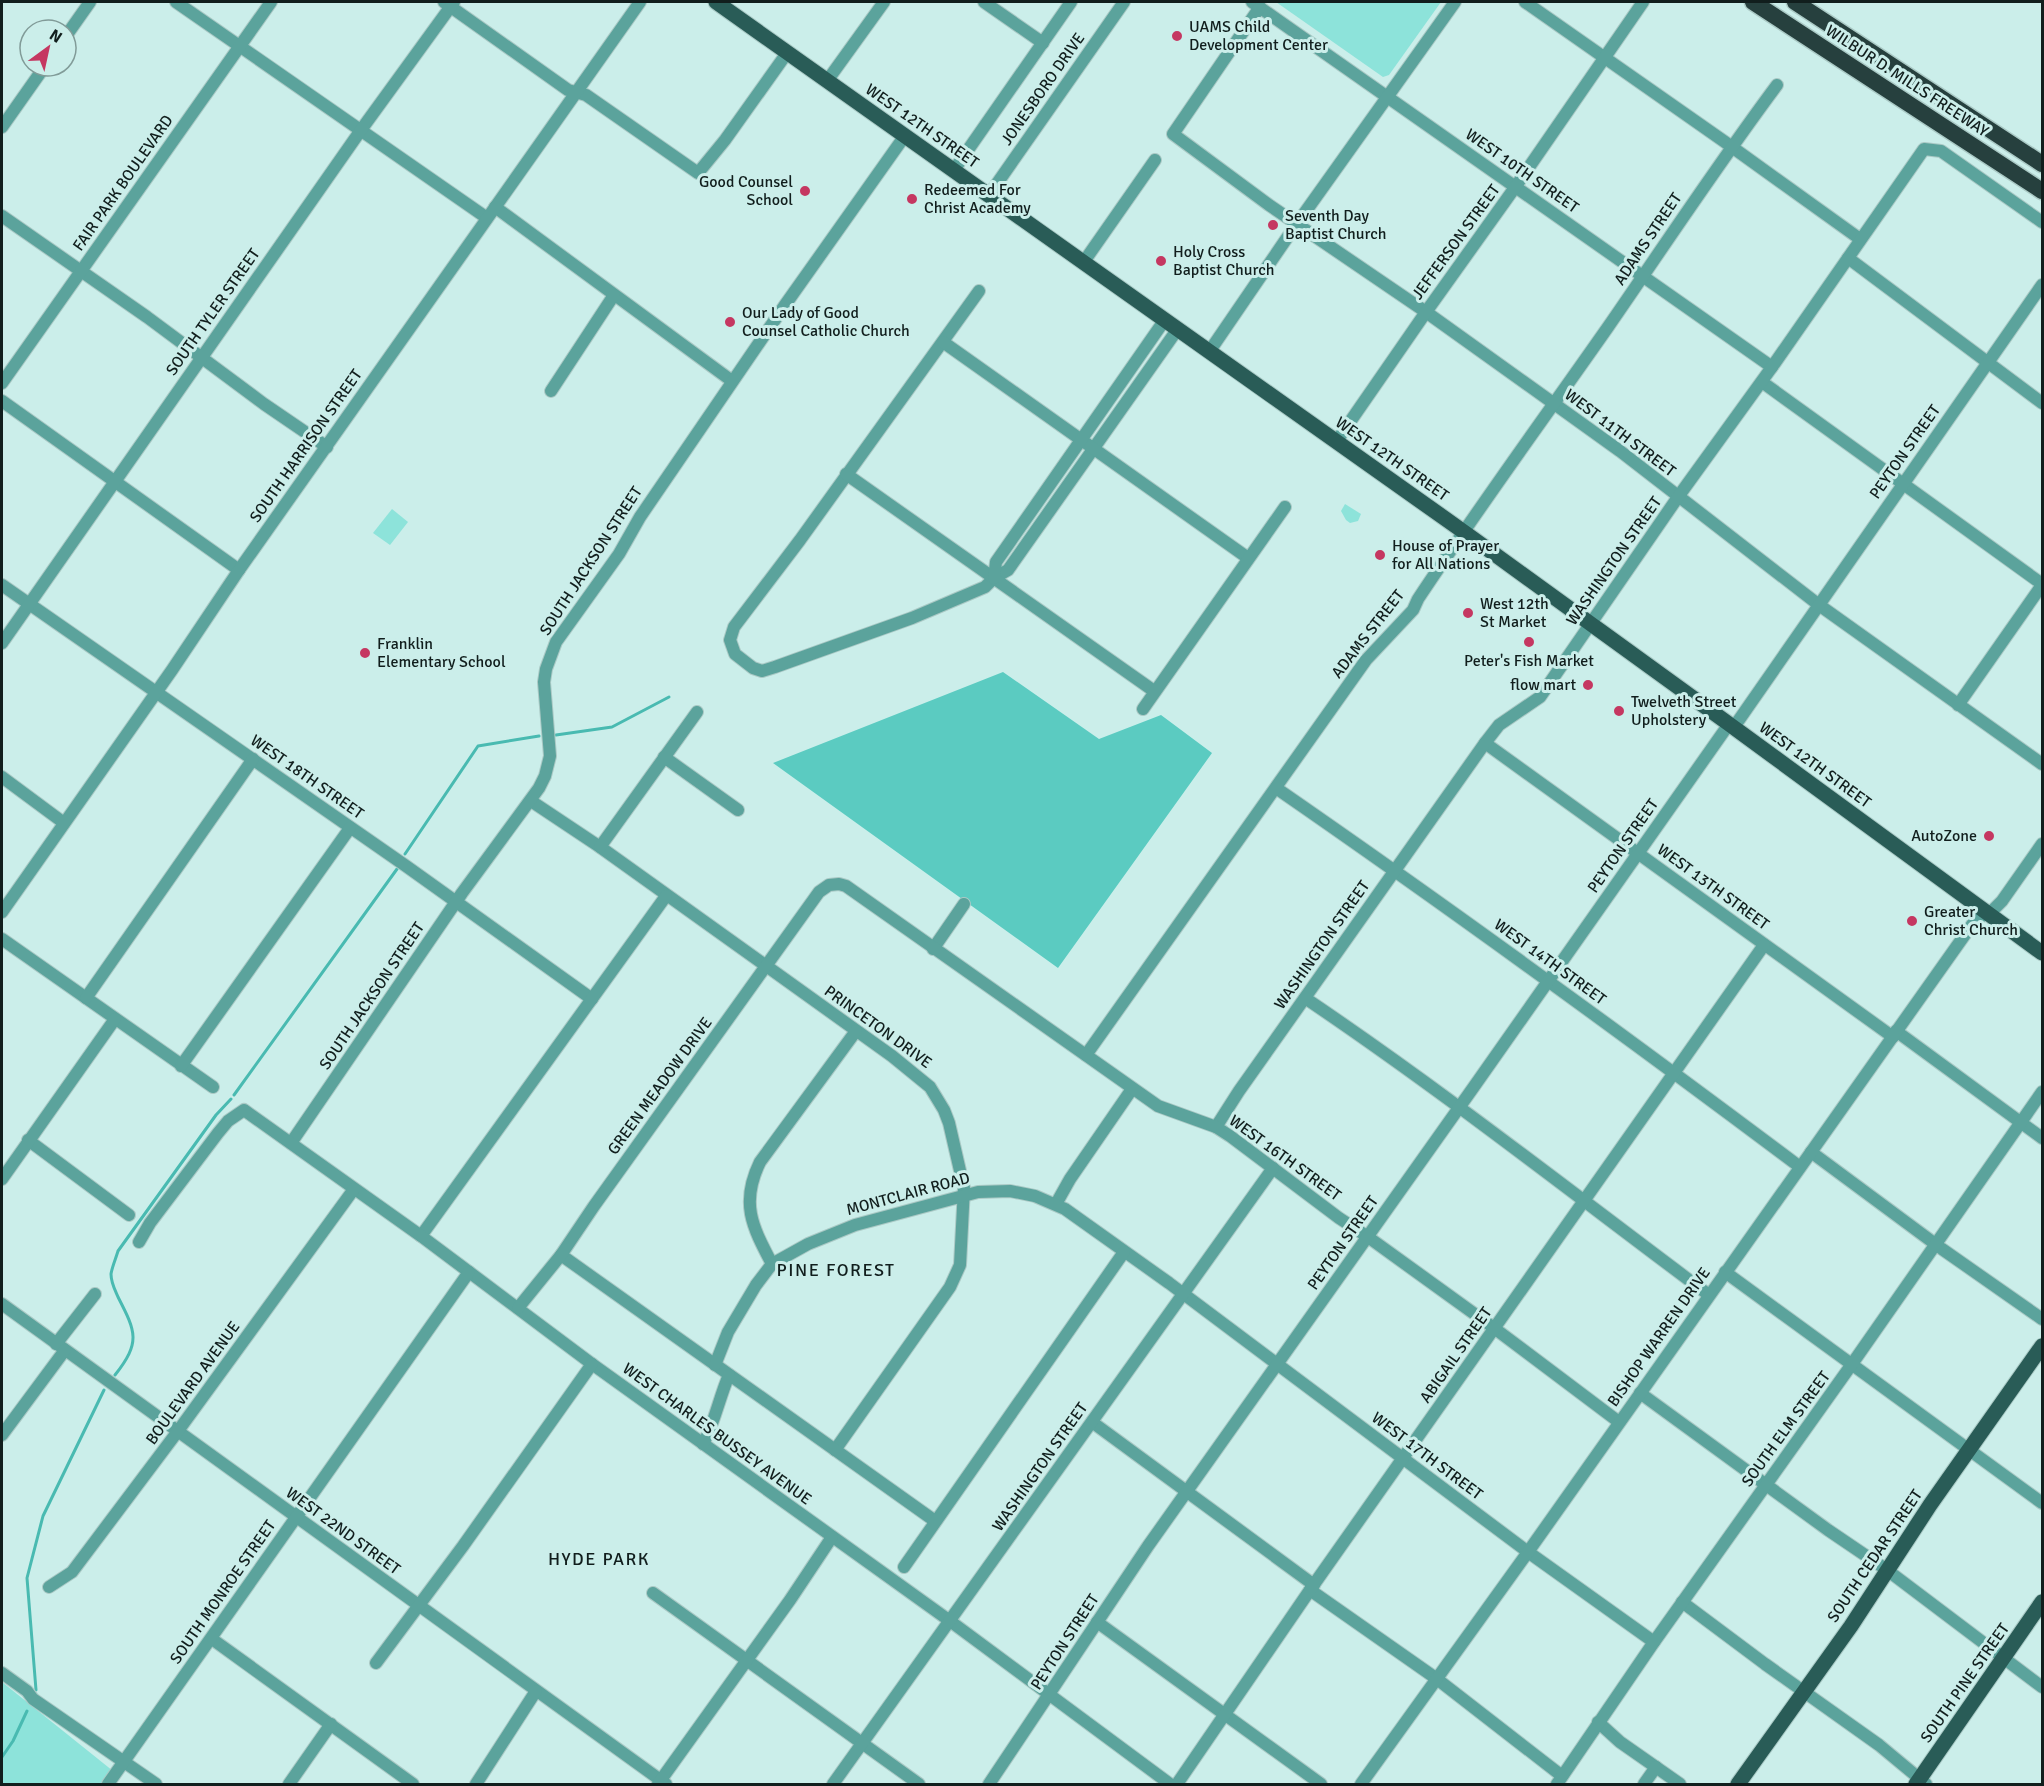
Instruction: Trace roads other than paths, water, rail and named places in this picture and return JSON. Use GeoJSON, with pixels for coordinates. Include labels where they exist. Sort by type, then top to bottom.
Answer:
{"type":"FeatureCollection","features":[{"type":"Feature","properties":{"kind":"highway","name":"WILBUR D. MILLS FREEWAY"},"geometry":{"type":"LineString","coordinates":[[1752,2],[2043,191]]}},
{"type":"Feature","properties":{"kind":"highway","name":"WILBUR D. MILLS FREEWAY"},"geometry":{"type":"LineString","coordinates":[[1795,2],[2043,164]]}},
{"type":"Feature","properties":{"kind":"main road","name":"WEST 12TH STREET"},"geometry":{"type":"LineString","coordinates":[[716,2],[1464,532],[2043,952]]}},
{"type":"Feature","properties":{"kind":"main road","name":"SOUTH CEDAR STREET"},"geometry":{"type":"LineString","coordinates":[[1737,1785],[2043,1346]]}},
{"type":"Feature","properties":{"kind":"main road","name":"SOUTH PINE STREET"},"geometry":{"type":"LineString","coordinates":[[1921,1783],[2043,1602]]}},
{"type":"Feature","properties":{"kind":"street"},"geometry":{"type":"LineString","coordinates":[[78,19],[90,2]]}},
{"type":"Feature","properties":{"kind":"street"},"geometry":{"type":"LineString","coordinates":[[176,2],[488,218]]}},
{"type":"Feature","properties":{"kind":"street","name":"FAIR PARK BOULEVARD"},"geometry":{"type":"LineString","coordinates":[[2,383],[271,2]]}},
{"type":"Feature","properties":{"kind":"street","name":"SOUTH HARRISON STREET"},"geometry":{"type":"LineString","coordinates":[[2,912],[239,570],[640,2]]}},
{"type":"Feature","properties":{"kind":"street"},"geometry":{"type":"LineString","coordinates":[[827,81],[884,2]]}},
{"type":"Feature","properties":{"kind":"street"},"geometry":{"type":"LineString","coordinates":[[984,2],[1043,43]]}},
{"type":"Feature","properties":{"kind":"street","name":"JONESBORO DRIVE"},"geometry":{"type":"LineString","coordinates":[[954,170],[1071,2]]}},
{"type":"Feature","properties":{"kind":"street","name":"JONESBORO DRIVE"},"geometry":{"type":"LineString","coordinates":[[989,195],[1124,2]]}},
{"type":"Feature","properties":{"kind":"street"},"geometry":{"type":"LineString","coordinates":[[1209,352],[1455,2]]}},
{"type":"Feature","properties":{"kind":"street"},"geometry":{"type":"LineString","coordinates":[[1525,2],[1860,239]]}},
{"type":"Feature","properties":{"kind":"street","name":"JEFFERSON STREET"},"geometry":{"type":"LineString","coordinates":[[1336,442],[1643,2]]}},
{"type":"Feature","properties":{"kind":"street"},"geometry":{"type":"LineString","coordinates":[[450,3],[568,90],[586,95],[698,173],[725,140],[787,53]]}},
{"type":"Feature","properties":{"kind":"street","name":"SOUTH TYLER STREET"},"geometry":{"type":"LineString","coordinates":[[2,643],[450,3]]}},
{"type":"Feature","properties":{"kind":"street","name":"WEST 10TH STREET"},"geometry":{"type":"LineString","coordinates":[[1256,4],[1772,367]]}},
{"type":"Feature","properties":{"kind":"street","name":"WEST 11TH STREET"},"geometry":{"type":"LineString","coordinates":[[1256,4],[1173,135],[1620,451],[1819,605],[2043,764]]}},
{"type":"Feature","properties":{"kind":"street"},"geometry":{"type":"LineString","coordinates":[[2,127],[37,78]]}},
{"type":"Feature","properties":{"kind":"street","name":"ADAMS STREET"},"geometry":{"type":"LineString","coordinates":[[1086,1055],[1366,660],[1413,610],[1464,532],[1644,276],[1731,146],[1777,85]]}},
{"type":"Feature","properties":{"kind":"street","name":"SOUTH JACKSON STREET"},"geometry":{"type":"LineString","coordinates":[[291,1143],[456,902],[531,801],[542,782],[549,766],[549,736],[543,682],[556,642],[619,554],[640,517],[732,381],[904,136]]}},
{"type":"Feature","properties":{"kind":"street","name":"WASHINGTON STREET"},"geometry":{"type":"LineString","coordinates":[[1216,1127],[1239,1091],[1485,743],[1499,726],[1540,697],[1924,149],[1941,151],[2043,222]]}},
{"type":"Feature","properties":{"kind":"street"},"geometry":{"type":"LineString","coordinates":[[1083,263],[1155,160]]}},
{"type":"Feature","properties":{"kind":"street"},"geometry":{"type":"LineString","coordinates":[[495,207],[732,381]]}},
{"type":"Feature","properties":{"kind":"street"},"geometry":{"type":"LineString","coordinates":[[2,216],[327,447]]}},
{"type":"Feature","properties":{"kind":"street"},"geometry":{"type":"LineString","coordinates":[[1848,258],[2043,403]]}},
{"type":"Feature","properties":{"kind":"street","name":"PEYTON STREET"},"geometry":{"type":"LineString","coordinates":[[989,1785],[1148,1546],[1639,853],[1819,605],[2043,285]]}},
{"type":"Feature","properties":{"kind":"street"},"geometry":{"type":"LineString","coordinates":[[979,291],[800,540],[734,627],[730,640],[735,654],[753,668],[762,670],[775,667],[912,618],[985,586],[1008,570],[1094,449],[1171,326]]}},
{"type":"Feature","properties":{"kind":"street"},"geometry":{"type":"LineString","coordinates":[[551,391],[614,295]]}},
{"type":"Feature","properties":{"kind":"street"},"geometry":{"type":"LineString","coordinates":[[994,578],[996,562],[1082,440],[1171,326]]}},
{"type":"Feature","properties":{"kind":"street"},"geometry":{"type":"LineString","coordinates":[[943,342],[1248,558]]}},
{"type":"Feature","properties":{"kind":"street"},"geometry":{"type":"LineString","coordinates":[[1762,382],[2043,584],[1958,705]]}},
{"type":"Feature","properties":{"kind":"street"},"geometry":{"type":"LineString","coordinates":[[2,401],[239,570]]}},
{"type":"Feature","properties":{"kind":"street"},"geometry":{"type":"LineString","coordinates":[[846,474],[1154,691]]}},
{"type":"Feature","properties":{"kind":"street"},"geometry":{"type":"LineString","coordinates":[[1143,709],[1285,507]]}},
{"type":"Feature","properties":{"kind":"street","name":"WEST 18TH STREET"},"geometry":{"type":"LineString","coordinates":[[2,585],[406,866],[592,999]]}},
{"type":"Feature","properties":{"kind":"street"},"geometry":{"type":"LineString","coordinates":[[600,847],[697,711]]}},
{"type":"Feature","properties":{"kind":"street","name":"WEST 13TH STREET"},"geometry":{"type":"LineString","coordinates":[[1485,743],[1764,945],[2043,1138]]}},
{"type":"Feature","properties":{"kind":"street"},"geometry":{"type":"LineString","coordinates":[[664,758],[738,810]]}},
{"type":"Feature","properties":{"kind":"street"},"geometry":{"type":"LineString","coordinates":[[86,998],[253,759]]}},
{"type":"Feature","properties":{"kind":"street"},"geometry":{"type":"LineString","coordinates":[[2,777],[64,823]]}},
{"type":"Feature","properties":{"kind":"street","name":"WEST 14TH STREET"},"geometry":{"type":"LineString","coordinates":[[1276,788],[1395,870],[1675,1073],[1800,1167]]}},
{"type":"Feature","properties":{"kind":"street","name":"PRINCETON DRIVE"},"geometry":{"type":"LineString","coordinates":[[531,801],[600,847],[921,1078],[938,1098],[949,1123],[962,1180],[960,1265],[950,1287],[835,1450]]}},
{"type":"Feature","properties":{"kind":"street"},"geometry":{"type":"LineString","coordinates":[[181,1066],[350,828]]}},
{"type":"Feature","properties":{"kind":"street","name":"BISHOP WARREN DRIVE"},"geometry":{"type":"LineString","coordinates":[[1361,1785],[1976,919],[1992,911],[2002,901],[2043,844]]}},
{"type":"Feature","properties":{"kind":"street","name":"WEST 16TH STREET"},"geometry":{"type":"LineString","coordinates":[[829,885],[846,886],[1158,1106],[1216,1127],[1619,1422]]}},
{"type":"Feature","properties":{"kind":"street","name":"GREEN MEADOW DRIVE"},"geometry":{"type":"LineString","coordinates":[[518,1308],[561,1255],[819,892],[829,885]]}},
{"type":"Feature","properties":{"kind":"street"},"geometry":{"type":"LineString","coordinates":[[421,1236],[666,896]]}},
{"type":"Feature","properties":{"kind":"street"},"geometry":{"type":"LineString","coordinates":[[933,949],[964,904]]}},
{"type":"Feature","properties":{"kind":"street"},"geometry":{"type":"LineString","coordinates":[[2,939],[213,1087]]}},
{"type":"Feature","properties":{"kind":"street","name":"ABIGAIL STREET"},"geometry":{"type":"LineString","coordinates":[[1177,1785],[1312,1587],[1764,945]]}},
{"type":"Feature","properties":{"kind":"street"},"geometry":{"type":"LineString","coordinates":[[1305,998],[1459,1108],[1709,1295]]}},
{"type":"Feature","properties":{"kind":"street"},"geometry":{"type":"LineString","coordinates":[[2,1179],[115,1019]]}},
{"type":"Feature","properties":{"kind":"street"},"geometry":{"type":"LineString","coordinates":[[772,1264],[750,1215],[749,1202],[753,1178],[760,1162],[855,1031]]}},
{"type":"Feature","properties":{"kind":"street"},"geometry":{"type":"LineString","coordinates":[[1056,1204],[1070,1179],[1132,1089]]}},
{"type":"Feature","properties":{"kind":"street","name":"SOUTH ELM STREET"},"geometry":{"type":"LineString","coordinates":[[1559,1780],[1653,1642],[2043,1092]]}},
{"type":"Feature","properties":{"kind":"street","name":"WEST CHARLES BUSSEY AVENUE"},"geometry":{"type":"LineString","coordinates":[[139,1242],[150,1223],[218,1133],[228,1121],[244,1110],[950,1621],[1170,1785]]}},
{"type":"Feature","properties":{"kind":"street"},"geometry":{"type":"LineString","coordinates":[[28,1140],[129,1215]]}},
{"type":"Feature","properties":{"kind":"street"},"geometry":{"type":"LineString","coordinates":[[1811,1152],[2043,1319]]}},
{"type":"Feature","properties":{"kind":"street","name":"WASHINGTON STREET"},"geometry":{"type":"LineString","coordinates":[[834,1785],[1273,1168]]}},
{"type":"Feature","properties":{"kind":"street","name":"BOULEVARD AVENUE"},"geometry":{"type":"LineString","coordinates":[[49,1587],[72,1572],[354,1189]]}},
{"type":"Feature","properties":{"kind":"street","name":"MONTCLAIR ROAD"},"geometry":{"type":"LineString","coordinates":[[715,1365],[740,1309],[772,1264],[832,1233],[978,1192],[1010,1191],[1035,1196],[1056,1204],[1183,1295]]}},
{"type":"Feature","properties":{"kind":"street"},"geometry":{"type":"LineString","coordinates":[[904,1567],[993,1443],[1124,1252]]}},
{"type":"Feature","properties":{"kind":"street"},"geometry":{"type":"LineString","coordinates":[[561,1255],[935,1521]]}},
{"type":"Feature","properties":{"kind":"street","name":"SOUTH MONROE STREET"},"geometry":{"type":"LineString","coordinates":[[108,1785],[469,1272]]}},
{"type":"Feature","properties":{"kind":"street"},"geometry":{"type":"LineString","coordinates":[[1725,1272],[2043,1503]]}},
{"type":"Feature","properties":{"kind":"street"},"geometry":{"type":"LineString","coordinates":[[2,1435],[95,1294]]}},
{"type":"Feature","properties":{"kind":"street","name":"WEST 17TH STREET"},"geometry":{"type":"LineString","coordinates":[[1183,1295],[1528,1552],[1653,1642]]}},
{"type":"Feature","properties":{"kind":"street","name":"WEST 22ND STREET"},"geometry":{"type":"LineString","coordinates":[[2,1304],[661,1783]]}},
{"type":"Feature","properties":{"kind":"street"},"geometry":{"type":"LineString","coordinates":[[376,1663],[463,1546],[592,1364]]}},
{"type":"Feature","properties":{"kind":"street"},"geometry":{"type":"LineString","coordinates":[[703,1444],[729,1375]]}},
{"type":"Feature","properties":{"kind":"street"},"geometry":{"type":"LineString","coordinates":[[1640,1393],[1887,1570],[2043,1687]]}},
{"type":"Feature","properties":{"kind":"street"},"geometry":{"type":"LineString","coordinates":[[1092,1422],[1437,1679],[1559,1780]]}},
{"type":"Feature","properties":{"kind":"street"},"geometry":{"type":"LineString","coordinates":[[661,1783],[832,1537]]}},
{"type":"Feature","properties":{"kind":"street"},"geometry":{"type":"LineString","coordinates":[[652,1593],[919,1785]]}},
{"type":"Feature","properties":{"kind":"street"},"geometry":{"type":"LineString","coordinates":[[1682,1602],[1879,1745],[1921,1783]]}},
{"type":"Feature","properties":{"kind":"street"},"geometry":{"type":"LineString","coordinates":[[1097,1622],[1321,1785]]}},
{"type":"Feature","properties":{"kind":"street"},"geometry":{"type":"LineString","coordinates":[[212,1639],[413,1785]]}},
{"type":"Feature","properties":{"kind":"street"},"geometry":{"type":"LineString","coordinates":[[2,1673],[27,1691],[33,1699],[156,1785]]}},
{"type":"Feature","properties":{"kind":"street"},"geometry":{"type":"LineString","coordinates":[[476,1785],[536,1691]]}},
{"type":"Feature","properties":{"kind":"street"},"geometry":{"type":"LineString","coordinates":[[1598,1722],[1620,1742],[1680,1785]]}},
{"type":"Feature","properties":{"kind":"street"},"geometry":{"type":"LineString","coordinates":[[289,1785],[331,1724]]}},
{"type":"Feature","properties":{"kind":"street"},"geometry":{"type":"LineString","coordinates":[[1644,1785],[1656,1767]]}},
{"type":"Feature","properties":{"kind":"waterway"},"geometry":{"type":"LineString","coordinates":[[556,735],[612,727],[669,697]]}},
{"type":"Feature","properties":{"kind":"waterway"},"geometry":{"type":"LineString","coordinates":[[405,854],[478,746],[539,736]]}},
{"type":"Feature","properties":{"kind":"waterway"},"geometry":{"type":"LineString","coordinates":[[234,1095],[397,869]]}},
{"type":"Feature","properties":{"kind":"waterway"},"geometry":{"type":"LineString","coordinates":[[115,1375],[129,1354],[133,1337],[129,1319],[112,1280],[111,1274],[118,1251],[216,1115],[231,1099]]}},
{"type":"Feature","properties":{"kind":"waterway"},"geometry":{"type":"LineString","coordinates":[[36,1690],[27,1578],[43,1516],[104,1390]]}},
{"type":"Feature","properties":{"kind":"waterway"},"geometry":{"type":"LineString","coordinates":[[2,1757],[13,1741],[27,1711]]}},
{"type":"Feature","properties":{"kind":"place","name":"UAMS Child Development Center"},"geometry":{"type":"Point","coordinates":[1177,36]}},
{"type":"Feature","properties":{"kind":"place","name":"Good Counsel School"},"geometry":{"type":"Point","coordinates":[805,191]}},
{"type":"Feature","properties":{"kind":"place","name":"Redeemed For Christ Academy"},"geometry":{"type":"Point","coordinates":[912,199]}},
{"type":"Feature","properties":{"kind":"place","name":"Seventh Day Baptist Church"},"geometry":{"type":"Point","coordinates":[1273,225]}},
{"type":"Feature","properties":{"kind":"place","name":"Holy Cross Baptist Church"},"geometry":{"type":"Point","coordinates":[1161,261]}},
{"type":"Feature","properties":{"kind":"place","name":"Our Lady of Good Counsel Catholic Church"},"geometry":{"type":"Point","coordinates":[730,322]}},
{"type":"Feature","properties":{"kind":"place","name":"House of Prayer for All Nations"},"geometry":{"type":"Point","coordinates":[1380,555]}},
{"type":"Feature","properties":{"kind":"place","name":"West 12th St Market"},"geometry":{"type":"Point","coordinates":[1468,613]}},
{"type":"Feature","properties":{"kind":"place","name":"Peter's Fish Market"},"geometry":{"type":"Point","coordinates":[1529,642]}},
{"type":"Feature","properties":{"kind":"place","name":"Franklin Elementary School"},"geometry":{"type":"Point","coordinates":[365,653]}},
{"type":"Feature","properties":{"kind":"place","name":"flow mart"},"geometry":{"type":"Point","coordinates":[1588,685]}},
{"type":"Feature","properties":{"kind":"place","name":"Twelveth Street Upholstery"},"geometry":{"type":"Point","coordinates":[1619,711]}},
{"type":"Feature","properties":{"kind":"place","name":"AutoZone"},"geometry":{"type":"Point","coordinates":[1989,836]}},
{"type":"Feature","properties":{"kind":"place","name":"Greater Christ Church"},"geometry":{"type":"Point","coordinates":[1912,921]}},
{"type":"Feature","properties":{"kind":"district","name":"PINE FOREST"},"geometry":{"type":"Point","coordinates":[836,1270]}},
{"type":"Feature","properties":{"kind":"district","name":"HYDE PARK"},"geometry":{"type":"Point","coordinates":[599,1559]}}]}
